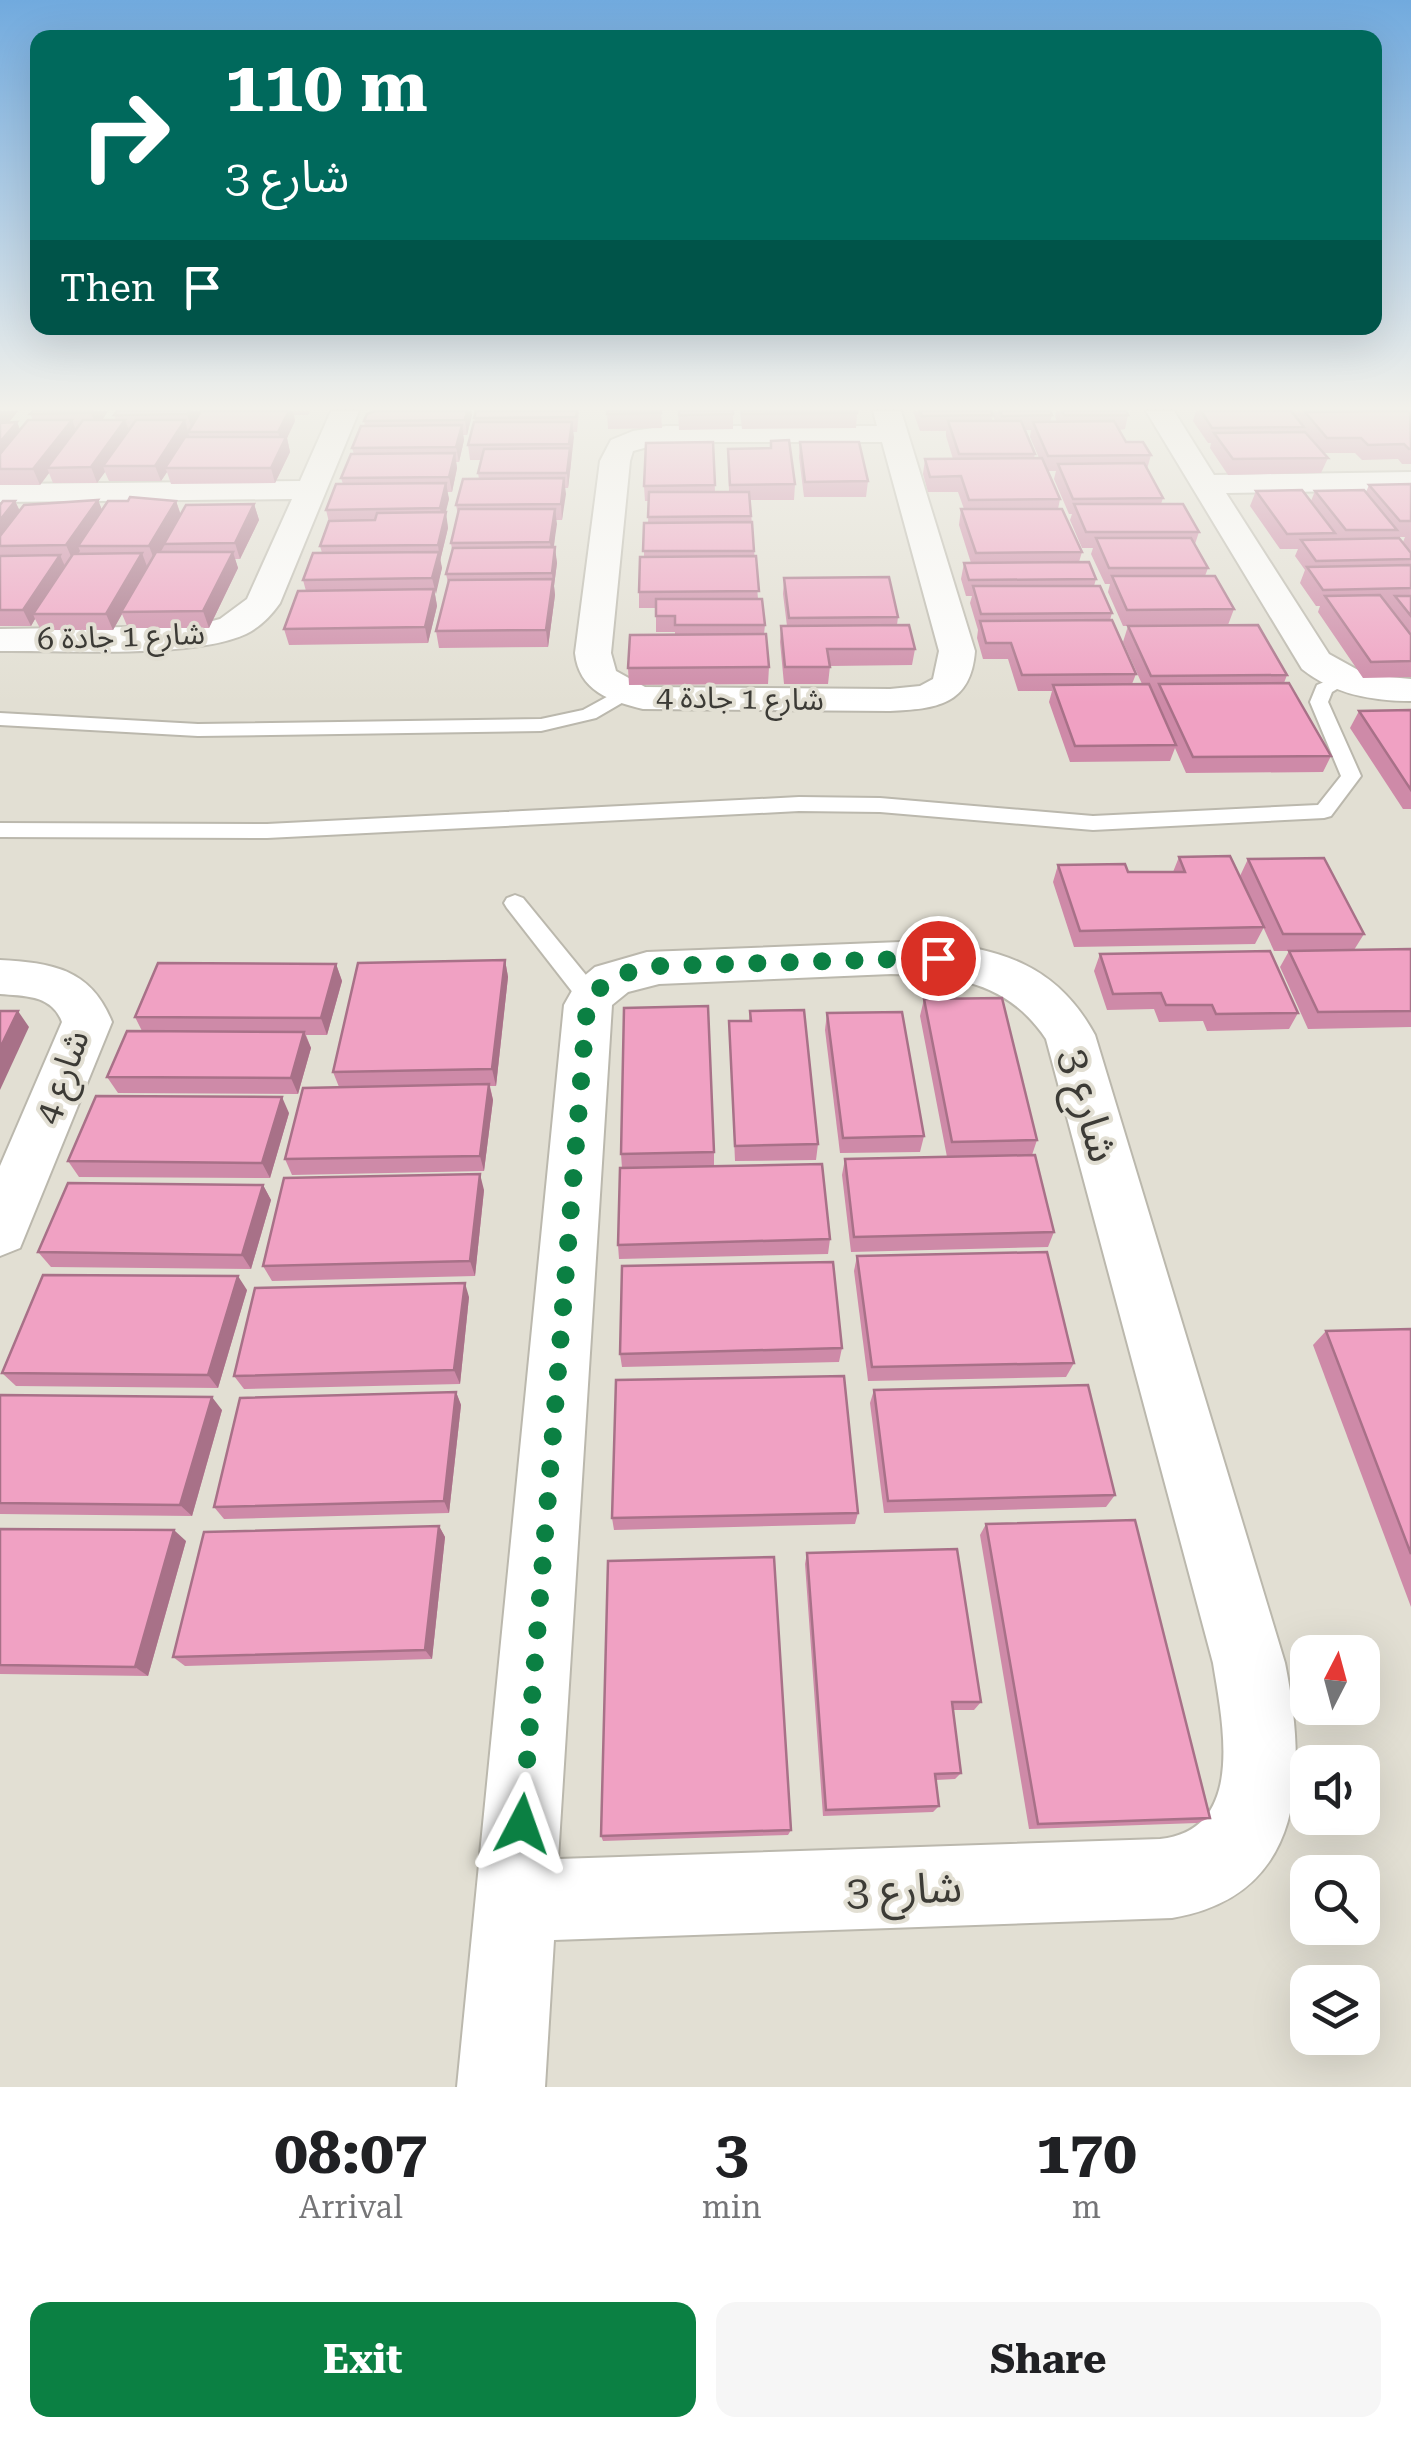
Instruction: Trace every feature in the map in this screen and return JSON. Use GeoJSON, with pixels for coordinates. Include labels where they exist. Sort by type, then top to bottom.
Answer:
{"type":"FeatureCollection","features":[{"type":"Feature","properties":{"kind":"street","name":"شارع 1 جادة 6"},"geometry":{"type":"LineString","coordinates":[[0,640],[194,637],[238,624],[263,603],[304,508]]}},
{"type":"Feature","properties":{"kind":"street","name":"شارع 1 جادة 4"},"geometry":{"type":"LineString","coordinates":[[609,508],[592,654],[596,672],[625,693],[676,699],[890,700],[928,696],[946,689],[954,677],[958,650],[916,508]]}},
{"type":"Feature","properties":{"kind":"street"},"geometry":{"type":"LineString","coordinates":[[1221,508],[1298,638],[1320,666],[1343,680],[1369,688],[1411,690]]}},
{"type":"Feature","properties":{"kind":"street","name":"شارع 3"},"geometry":{"type":"LineString","coordinates":[[516,1901],[1176,1877],[1215,1864],[1240,1839],[1263,1764],[1260,1716],[1249,1663],[1070,1035],[1048,1001],[1006,974],[960,960],[925,956],[660,966],[626,973],[598,988],[590,997]]}},
{"type":"Feature","properties":{"kind":"street","name":"شارع 4"},"geometry":{"type":"LineString","coordinates":[[0,977],[48,982],[65,989],[83,1007],[86,1022],[0,1231]]}},
{"type":"Feature","properties":{"kind":"street"},"geometry":{"type":"LineString","coordinates":[[500,2087],[590,997]]}},
{"type":"Feature","properties":{"kind":"lane"},"geometry":{"type":"LineString","coordinates":[[0,830],[267,832],[800,804],[922,808],[1093,823],[1324,811],[1350,776],[1346,758],[1319,702],[1328,685],[1343,680]]}},
{"type":"Feature","properties":{"kind":"lane"},"geometry":{"type":"LineString","coordinates":[[0,719],[198,730],[541,725],[590,714],[625,693]]}},
{"type":"Feature","properties":{"kind":"lane"},"geometry":{"type":"LineString","coordinates":[[515,903],[590,997]]}},
{"type":"Feature","properties":{"kind":"building"},"geometry":{"type":"Polygon","coordinates":[[[21,508],[92,508],[66,545],[0,546],[0,536],[21,508]]]}},
{"type":"Feature","properties":{"kind":"building"},"geometry":{"type":"Polygon","coordinates":[[[103,508],[172,508],[149,546],[78,546],[103,508]]]}},
{"type":"Feature","properties":{"kind":"building"},"geometry":{"type":"Polygon","coordinates":[[[184,508],[252,508],[235,543],[164,544],[184,508]]]}},
{"type":"Feature","properties":{"kind":"building"},"geometry":{"type":"Polygon","coordinates":[[[327,508],[418,508],[326,510],[327,508]]]}},
{"type":"Feature","properties":{"kind":"building"},"geometry":{"type":"Polygon","coordinates":[[[648,508],[750,508],[751,516],[648,517],[648,508]]]}},
{"type":"Feature","properties":{"kind":"building"},"geometry":{"type":"Polygon","coordinates":[[[1076,508],[1186,508],[1199,532],[1086,532],[1076,508]]]}},
{"type":"Feature","properties":{"kind":"building"},"geometry":{"type":"Polygon","coordinates":[[[1269,508],[1316,508],[1335,533],[1287,534],[1269,508]]]}},
{"type":"Feature","properties":{"kind":"building"},"geometry":{"type":"Polygon","coordinates":[[[1329,508],[1379,508],[1397,530],[1346,530],[1329,508]]]}},
{"type":"Feature","properties":{"kind":"building"},"geometry":{"type":"Polygon","coordinates":[[[1389,508],[1411,508],[1411,521],[1400,521],[1389,508]]]}},
{"type":"Feature","properties":{"kind":"building"},"geometry":{"type":"Polygon","coordinates":[[[459,509],[555,509],[550,542],[451,543],[459,509]]]}},
{"type":"Feature","properties":{"kind":"building"},"geometry":{"type":"Polygon","coordinates":[[[961,509],[1062,509],[1082,552],[976,553],[961,509]]]}},
{"type":"Feature","properties":{"kind":"building"},"geometry":{"type":"Polygon","coordinates":[[[446,512],[438,545],[320,546],[329,521],[375,520],[377,513],[446,512]]]}},
{"type":"Feature","properties":{"kind":"building"},"geometry":{"type":"Polygon","coordinates":[[[752,522],[754,551],[643,551],[644,523],[752,522]]]}},
{"type":"Feature","properties":{"kind":"building"},"geometry":{"type":"Polygon","coordinates":[[[1096,538],[1191,538],[1208,568],[1109,568],[1096,538]]]}},
{"type":"Feature","properties":{"kind":"building"},"geometry":{"type":"Polygon","coordinates":[[[1399,538],[1411,559],[1316,561],[1301,540],[1399,538]]]}},
{"type":"Feature","properties":{"kind":"building"},"geometry":{"type":"Polygon","coordinates":[[[555,547],[552,573],[446,574],[453,548],[555,547]]]}},
{"type":"Feature","properties":{"kind":"building"},"geometry":{"type":"Polygon","coordinates":[[[156,552],[233,552],[203,611],[121,612],[156,552]]]}},
{"type":"Feature","properties":{"kind":"building"},"geometry":{"type":"Polygon","coordinates":[[[439,552],[432,578],[303,580],[313,553],[439,552]]]}},
{"type":"Feature","properties":{"kind":"building"},"geometry":{"type":"Polygon","coordinates":[[[142,553],[106,614],[33,614],[73,554],[142,553]]]}},
{"type":"Feature","properties":{"kind":"building"},"geometry":{"type":"Polygon","coordinates":[[[60,555],[23,610],[0,610],[0,556],[60,555]]]}},
{"type":"Feature","properties":{"kind":"building"},"geometry":{"type":"Polygon","coordinates":[[[756,556],[759,591],[639,592],[640,557],[756,556]]]}},
{"type":"Feature","properties":{"kind":"building"},"geometry":{"type":"Polygon","coordinates":[[[1089,562],[1096,579],[969,580],[964,563],[1089,562]]]}},
{"type":"Feature","properties":{"kind":"building"},"geometry":{"type":"Polygon","coordinates":[[[1411,565],[1411,588],[1323,590],[1307,567],[1411,565]]]}},
{"type":"Feature","properties":{"kind":"building"},"geometry":{"type":"Polygon","coordinates":[[[1112,576],[1215,576],[1234,609],[1127,610],[1112,576]]]}},
{"type":"Feature","properties":{"kind":"building"},"geometry":{"type":"Polygon","coordinates":[[[889,577],[898,617],[789,618],[784,578],[889,577]]]}},
{"type":"Feature","properties":{"kind":"building"},"geometry":{"type":"Polygon","coordinates":[[[553,579],[546,630],[436,631],[449,580],[553,579]]]}},
{"type":"Feature","properties":{"kind":"building"},"geometry":{"type":"Polygon","coordinates":[[[973,586],[1100,586],[1112,613],[981,614],[973,586]]]}},
{"type":"Feature","properties":{"kind":"building"},"geometry":{"type":"Polygon","coordinates":[[[434,589],[425,627],[284,629],[298,591],[434,589]]]}},
{"type":"Feature","properties":{"kind":"building"},"geometry":{"type":"Polygon","coordinates":[[[1380,595],[1411,635],[1411,661],[1371,662],[1325,596],[1380,595]]]}},
{"type":"Feature","properties":{"kind":"building"},"geometry":{"type":"Polygon","coordinates":[[[1395,596],[1411,596],[1411,616],[1395,596]]]}},
{"type":"Feature","properties":{"kind":"building"},"geometry":{"type":"Polygon","coordinates":[[[656,599],[762,599],[765,625],[675,625],[675,616],[656,616],[656,599]]]}},
{"type":"Feature","properties":{"kind":"building"},"geometry":{"type":"Polygon","coordinates":[[[1112,620],[1136,674],[1022,675],[1011,643],[986,643],[980,621],[1112,620]]]}},
{"type":"Feature","properties":{"kind":"building"},"geometry":{"type":"Polygon","coordinates":[[[909,625],[915,649],[827,649],[830,667],[785,667],[781,626],[909,625]]]}},
{"type":"Feature","properties":{"kind":"building"},"geometry":{"type":"Polygon","coordinates":[[[1258,625],[1287,675],[1151,676],[1128,626],[1258,625]]]}},
{"type":"Feature","properties":{"kind":"building"},"geometry":{"type":"Polygon","coordinates":[[[766,634],[769,667],[628,668],[630,635],[766,634]]]}},
{"type":"Feature","properties":{"kind":"building"},"geometry":{"type":"Polygon","coordinates":[[[1289,683],[1331,756],[1193,757],[1159,684],[1289,683]]]}},
{"type":"Feature","properties":{"kind":"building"},"geometry":{"type":"Polygon","coordinates":[[[1149,684],[1176,745],[1075,746],[1053,685],[1149,684]]]}},
{"type":"Feature","properties":{"kind":"building"},"geometry":{"type":"Polygon","coordinates":[[[1411,710],[1411,790],[1359,711],[1411,710]]]}},
{"type":"Feature","properties":{"kind":"building"},"geometry":{"type":"Polygon","coordinates":[[[1230,856],[1264,927],[1080,931],[1058,865],[1125,864],[1128,872],[1185,872],[1179,857],[1230,856]]]}},
{"type":"Feature","properties":{"kind":"building"},"geometry":{"type":"Polygon","coordinates":[[[1324,858],[1364,934],[1283,934],[1248,859],[1324,858]]]}},
{"type":"Feature","properties":{"kind":"building"},"geometry":{"type":"Polygon","coordinates":[[[1411,949],[1411,1011],[1318,1012],[1289,951],[1411,949]]]}},
{"type":"Feature","properties":{"kind":"building"},"geometry":{"type":"Polygon","coordinates":[[[1270,951],[1298,1013],[1216,1014],[1212,1005],[1166,1005],[1161,993],[1113,994],[1100,954],[1270,951]]]}},
{"type":"Feature","properties":{"kind":"building"},"geometry":{"type":"Polygon","coordinates":[[[505,960],[492,1069],[333,1072],[358,963],[505,960]]]}},
{"type":"Feature","properties":{"kind":"building"},"geometry":{"type":"Polygon","coordinates":[[[158,963],[336,964],[321,1018],[135,1017],[158,963]]]}},
{"type":"Feature","properties":{"kind":"building"},"geometry":{"type":"Polygon","coordinates":[[[1002,998],[1037,1140],[952,1142],[924,999],[1002,998]]]}},
{"type":"Feature","properties":{"kind":"building"},"geometry":{"type":"Polygon","coordinates":[[[708,1006],[714,1152],[621,1154],[624,1008],[708,1006]]]}},
{"type":"Feature","properties":{"kind":"building"},"geometry":{"type":"Polygon","coordinates":[[[804,1010],[818,1144],[735,1146],[729,1021],[751,1021],[750,1011],[804,1010]]]}},
{"type":"Feature","properties":{"kind":"building"},"geometry":{"type":"Polygon","coordinates":[[[0,1011],[18,1011],[0,1048],[0,1011]]]}},
{"type":"Feature","properties":{"kind":"building"},"geometry":{"type":"Polygon","coordinates":[[[902,1012],[924,1136],[843,1138],[827,1013],[902,1012]]]}},
{"type":"Feature","properties":{"kind":"building"},"geometry":{"type":"Polygon","coordinates":[[[127,1031],[304,1032],[291,1078],[107,1077],[127,1031]]]}},
{"type":"Feature","properties":{"kind":"building"},"geometry":{"type":"Polygon","coordinates":[[[489,1084],[480,1156],[285,1159],[303,1088],[489,1084]]]}},
{"type":"Feature","properties":{"kind":"building"},"geometry":{"type":"Polygon","coordinates":[[[96,1096],[282,1097],[262,1163],[68,1161],[96,1096]]]}},
{"type":"Feature","properties":{"kind":"building"},"geometry":{"type":"Polygon","coordinates":[[[1035,1155],[1054,1232],[854,1237],[845,1159],[1035,1155]]]}},
{"type":"Feature","properties":{"kind":"building"},"geometry":{"type":"Polygon","coordinates":[[[822,1164],[830,1239],[618,1245],[620,1168],[822,1164]]]}},
{"type":"Feature","properties":{"kind":"building"},"geometry":{"type":"Polygon","coordinates":[[[480,1174],[470,1261],[263,1266],[284,1178],[480,1174]]]}},
{"type":"Feature","properties":{"kind":"building"},"geometry":{"type":"Polygon","coordinates":[[[68,1183],[263,1185],[242,1255],[38,1252],[68,1183]]]}},
{"type":"Feature","properties":{"kind":"building"},"geometry":{"type":"Polygon","coordinates":[[[1047,1252],[1074,1363],[872,1367],[857,1256],[1047,1252]]]}},
{"type":"Feature","properties":{"kind":"building"},"geometry":{"type":"Polygon","coordinates":[[[833,1262],[842,1348],[620,1354],[622,1266],[833,1262]]]}},
{"type":"Feature","properties":{"kind":"building"},"geometry":{"type":"Polygon","coordinates":[[[43,1275],[238,1276],[208,1375],[2,1373],[43,1275]]]}},
{"type":"Feature","properties":{"kind":"building"},"geometry":{"type":"Polygon","coordinates":[[[465,1283],[454,1370],[234,1376],[255,1288],[465,1283]]]}},
{"type":"Feature","properties":{"kind":"building"},"geometry":{"type":"Polygon","coordinates":[[[1411,1329],[1411,1554],[1326,1331],[1411,1329]]]}},
{"type":"Feature","properties":{"kind":"building"},"geometry":{"type":"Polygon","coordinates":[[[844,1376],[858,1513],[612,1518],[616,1380],[844,1376]]]}},
{"type":"Feature","properties":{"kind":"building"},"geometry":{"type":"Polygon","coordinates":[[[1088,1385],[1115,1495],[888,1501],[874,1390],[1088,1385]]]}},
{"type":"Feature","properties":{"kind":"building"},"geometry":{"type":"Polygon","coordinates":[[[456,1392],[444,1501],[214,1507],[240,1398],[456,1392]]]}},
{"type":"Feature","properties":{"kind":"building"},"geometry":{"type":"Polygon","coordinates":[[[0,1395],[212,1397],[180,1505],[0,1503],[0,1395]]]}},
{"type":"Feature","properties":{"kind":"building"},"geometry":{"type":"Polygon","coordinates":[[[1135,1520],[1210,1818],[1038,1824],[986,1524],[1135,1520]]]}},
{"type":"Feature","properties":{"kind":"building"},"geometry":{"type":"Polygon","coordinates":[[[439,1526],[425,1650],[173,1657],[204,1532],[439,1526]]]}},
{"type":"Feature","properties":{"kind":"building"},"geometry":{"type":"Polygon","coordinates":[[[0,1529],[174,1530],[135,1667],[0,1665],[0,1529]]]}},
{"type":"Feature","properties":{"kind":"building"},"geometry":{"type":"Polygon","coordinates":[[[957,1549],[981,1702],[952,1702],[961,1773],[935,1774],[939,1806],[826,1810],[807,1553],[957,1549]]]}},
{"type":"Feature","properties":{"kind":"building"},"geometry":{"type":"Polygon","coordinates":[[[774,1557],[791,1830],[601,1836],[608,1561],[774,1557]]]}},
{"type":"Feature","properties":{"kind":"route"},"geometry":{"type":"LineString","coordinates":[[522,1824],[590,997],[598,988],[626,973],[660,966],[938,958]]}}]}
